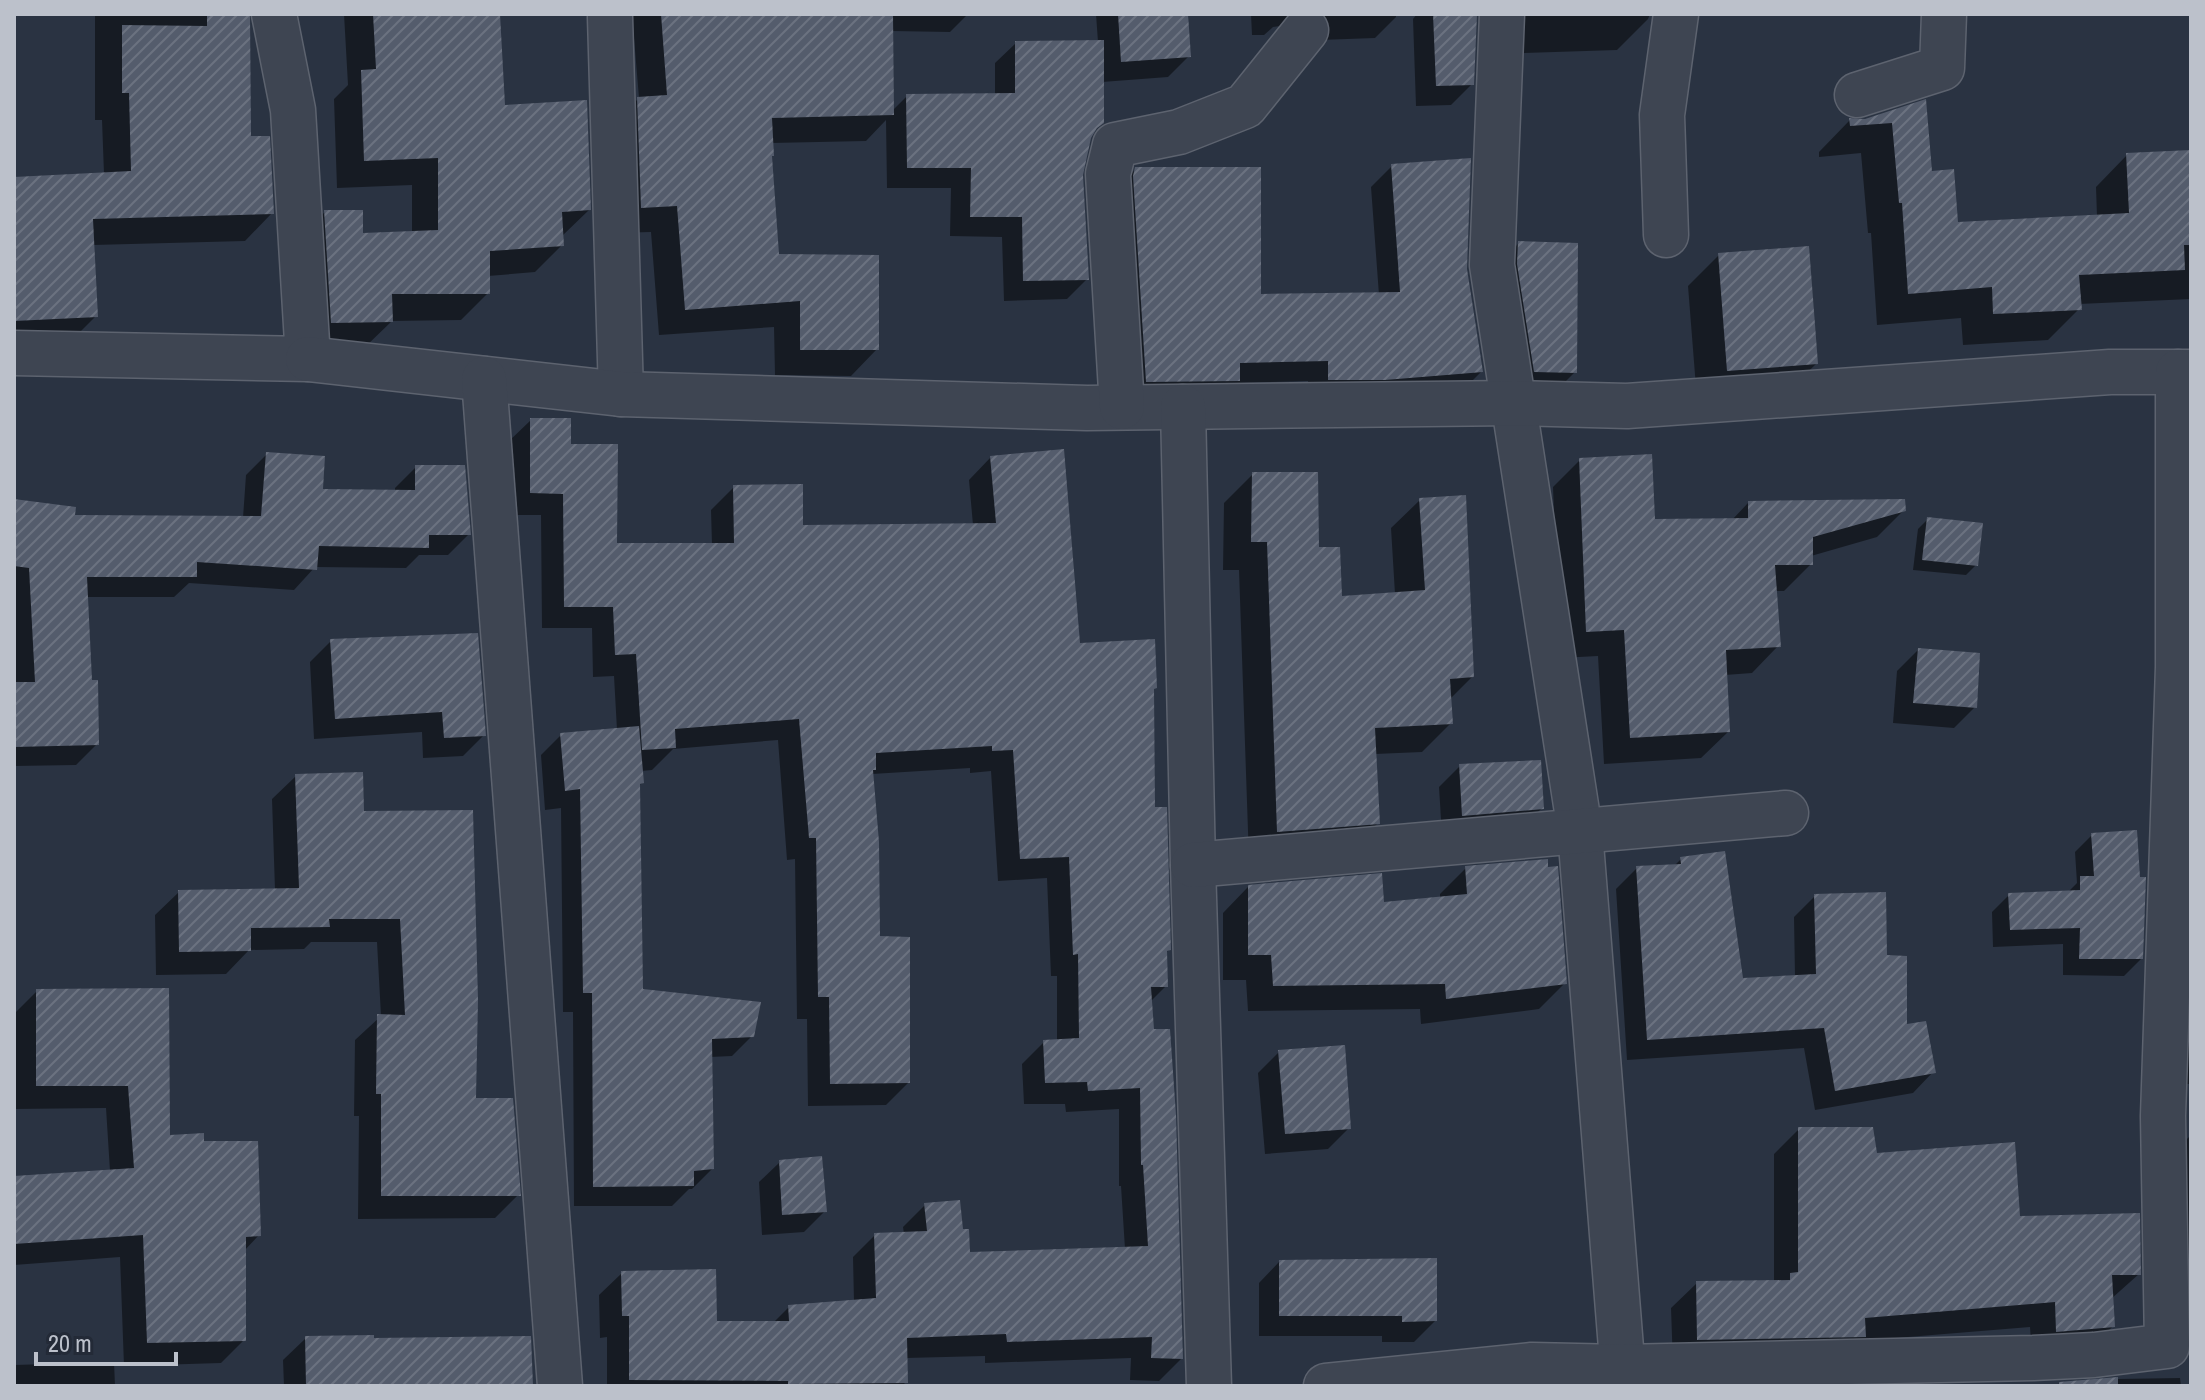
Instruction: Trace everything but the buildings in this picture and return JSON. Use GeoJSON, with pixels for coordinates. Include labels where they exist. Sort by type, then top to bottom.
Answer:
{"type":"FeatureCollection","features":[{"type":"Feature","properties":{"kind":"street"},"geometry":{"type":"LineString","coordinates":[[274,14],[293,110],[308,359]]}},
{"type":"Feature","properties":{"kind":"street"},"geometry":{"type":"LineString","coordinates":[[1502,14],[1492,265],[1580,831],[1623,1377]]}},
{"type":"Feature","properties":{"kind":"street"},"geometry":{"type":"LineString","coordinates":[[1666,235],[1662,115],[1676,14]]}},
{"type":"Feature","properties":{"kind":"street"},"geometry":{"type":"LineString","coordinates":[[1857,95],[1942,68],[1944,14]]}},
{"type":"Feature","properties":{"kind":"street"},"geometry":{"type":"LineString","coordinates":[[610,17],[621,394]]}},
{"type":"Feature","properties":{"kind":"street"},"geometry":{"type":"LineString","coordinates":[[1122,407],[1108,174],[1115,145],[1179,132],[1245,106],[1306,30]]}},
{"type":"Feature","properties":{"kind":"street"},"geometry":{"type":"LineString","coordinates":[[14,353],[308,359],[621,394],[1122,407],[1515,403],[1627,406],[2110,372],[2185,372],[2163,1116],[2179,1345],[2094,1355],[1623,1377],[1532,1365],[1326,1386]]}},
{"type":"Feature","properties":{"kind":"street"},"geometry":{"type":"LineString","coordinates":[[484,379],[560,1386]]}},
{"type":"Feature","properties":{"kind":"street"},"geometry":{"type":"LineString","coordinates":[[1183,407],[1209,1386]]}},
{"type":"Feature","properties":{"kind":"street"},"geometry":{"type":"LineString","coordinates":[[1193,865],[1786,813]]}}]}
